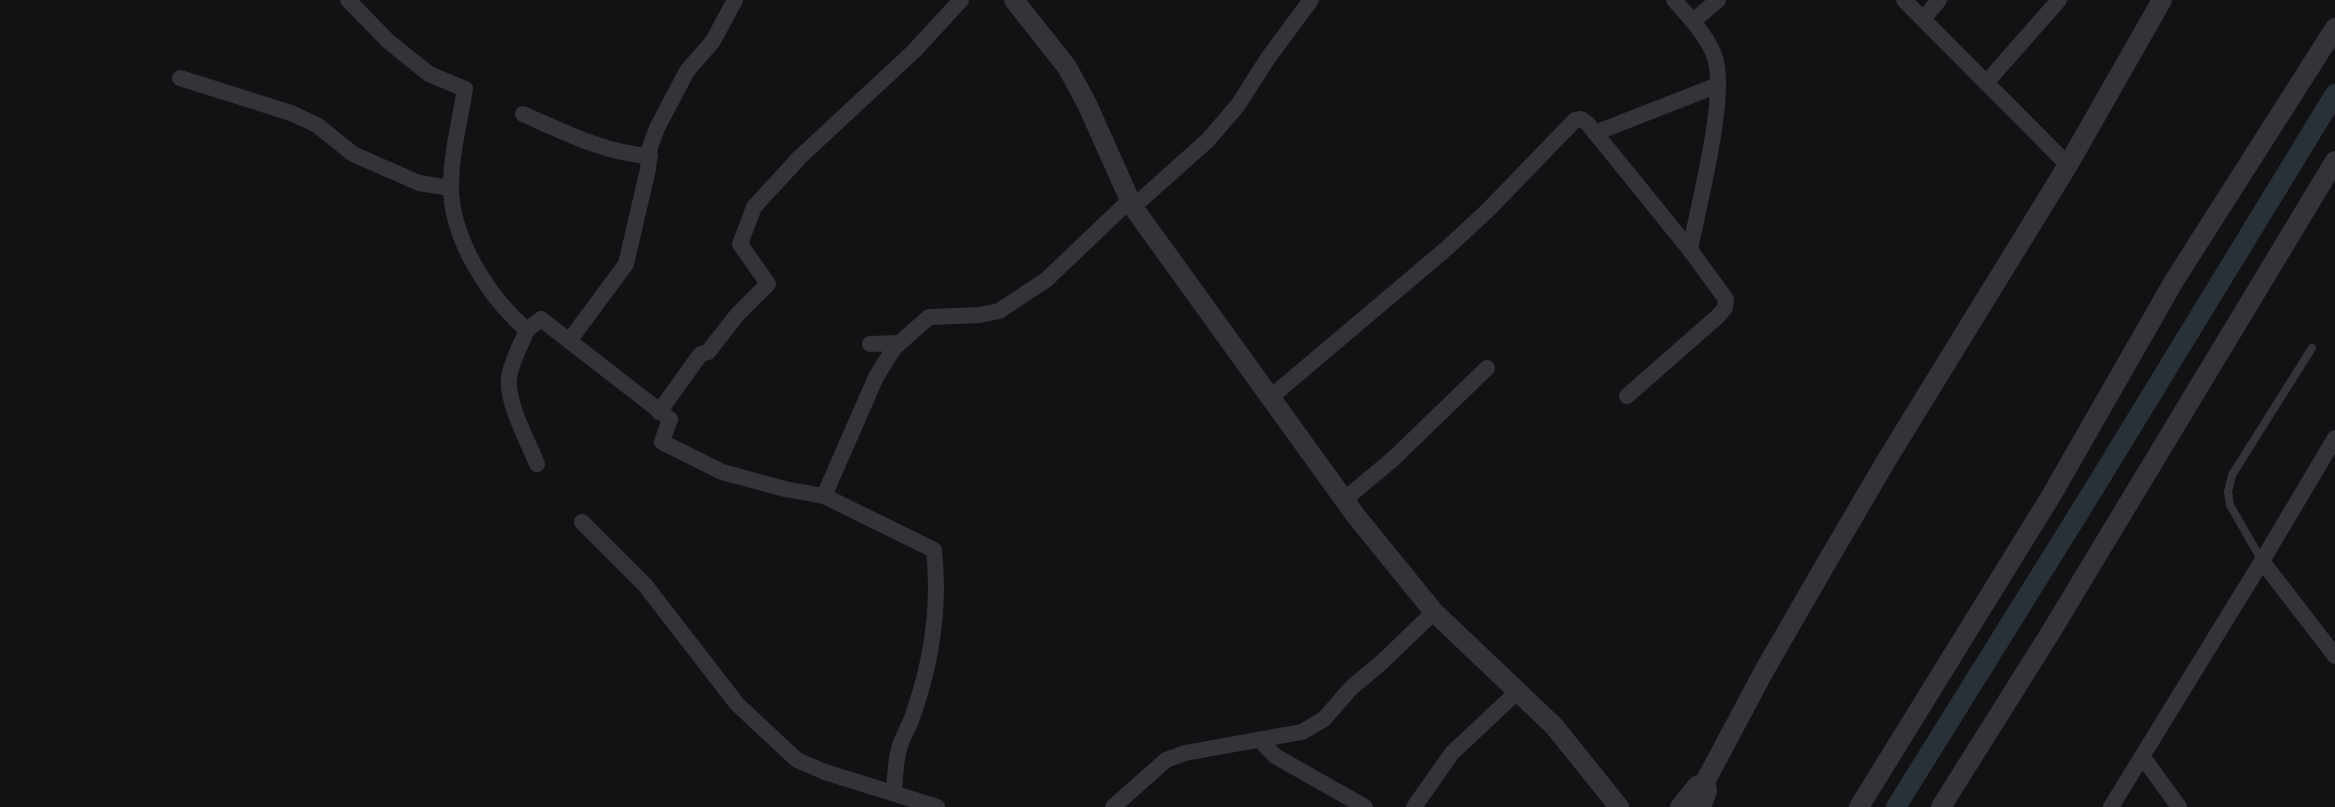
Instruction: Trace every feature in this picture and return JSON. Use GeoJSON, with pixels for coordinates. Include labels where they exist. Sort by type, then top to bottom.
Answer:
{"type":"FeatureCollection","features":[{"type":"Feature","properties":{"kind":"street"},"geometry":{"type":"LineString","coordinates":[[569,341],[626,264],[650,147],[657,128],[687,71],[713,41],[735,0]]}},
{"type":"Feature","properties":{"kind":"street"},"geometry":{"type":"LineString","coordinates":[[659,412],[701,354],[708,352],[737,315],[768,284],[740,244],[754,207],[800,157],[914,51],[961,0]]}},
{"type":"Feature","properties":{"kind":"street"},"geometry":{"type":"LineString","coordinates":[[1014,0],[1067,67],[1131,203],[1215,324],[1365,528],[1434,612],[1554,726],[1619,807]]}},
{"type":"Feature","properties":{"kind":"street"},"geometry":{"type":"LineString","coordinates":[[824,496],[876,377],[894,348],[929,317],[999,311],[1046,280],[1131,203],[1208,140],[1238,105],[1311,0]]}},
{"type":"Feature","properties":{"kind":"street"},"geometry":{"type":"LineString","coordinates":[[1674,0],[1693,21],[1714,53],[1719,74],[1714,127],[1690,250]]}},
{"type":"Feature","properties":{"kind":"street"},"geometry":{"type":"LineString","coordinates":[[1693,21],[1718,0]]}},
{"type":"Feature","properties":{"kind":"street"},"geometry":{"type":"LineString","coordinates":[[1904,0],[2068,165]]}},
{"type":"Feature","properties":{"kind":"street"},"geometry":{"type":"LineString","coordinates":[[1923,19],[1939,0]]}},
{"type":"Feature","properties":{"kind":"street"},"geometry":{"type":"LineString","coordinates":[[1986,83],[2059,0]]}},
{"type":"Feature","properties":{"kind":"street"},"geometry":{"type":"LineString","coordinates":[[1680,807],[1697,786],[1705,782],[1764,671],[1886,461],[2068,165],[2162,0]]}},
{"type":"Feature","properties":{"kind":"street"},"geometry":{"type":"LineString","coordinates":[[351,1],[388,41],[429,74],[465,89],[451,188],[458,232],[482,278],[507,313],[527,330]]}},
{"type":"Feature","properties":{"kind":"street"},"geometry":{"type":"LineString","coordinates":[[1859,807],[2051,496],[2174,281],[2335,28]]}},
{"type":"Feature","properties":{"kind":"street"},"geometry":{"type":"LineString","coordinates":[[180,78],[291,113],[317,125],[353,154],[419,183],[451,188]]}},
{"type":"Feature","properties":{"kind":"street"},"geometry":{"type":"LineString","coordinates":[[1595,133],[1718,85]]}},
{"type":"Feature","properties":{"kind":"street"},"geometry":{"type":"LineString","coordinates":[[523,114],[597,146],[628,155],[650,156]]}},
{"type":"Feature","properties":{"kind":"street"},"geometry":{"type":"LineString","coordinates":[[1271,397],[1446,249],[1575,120],[1581,119],[1690,250],[1726,299],[1725,308],[1717,317],[1627,396]]}},
{"type":"Feature","properties":{"kind":"street"},"geometry":{"type":"LineString","coordinates":[[1941,807],[2049,635],[2335,161]]}},
{"type":"Feature","properties":{"kind":"street"},"geometry":{"type":"LineString","coordinates":[[537,464],[515,408],[509,376],[527,330],[541,319],[670,419],[662,442],[722,472],[824,496],[934,550],[938,580],[936,615],[913,715],[898,750],[894,793]]}},
{"type":"Feature","properties":{"kind":"street"},"geometry":{"type":"LineString","coordinates":[[870,344],[899,343]]}},
{"type":"Feature","properties":{"kind":"street"},"geometry":{"type":"LineString","coordinates":[[1345,499],[1393,459],[1487,368]]}},
{"type":"Feature","properties":{"kind":"street"},"geometry":{"type":"LineString","coordinates":[[2111,807],[2335,438]]}},
{"type":"Feature","properties":{"kind":"street"},"geometry":{"type":"LineString","coordinates":[[582,522],[645,585],[737,704],[797,760],[825,772],[937,807]]}},
{"type":"Feature","properties":{"kind":"street"},"geometry":{"type":"LineString","coordinates":[[2262,561],[2334,652]]}},
{"type":"Feature","properties":{"kind":"street"},"geometry":{"type":"LineString","coordinates":[[1113,807],[1166,760],[1185,753],[1302,732],[1324,719],[1351,688],[1434,612]]}},
{"type":"Feature","properties":{"kind":"street"},"geometry":{"type":"LineString","coordinates":[[1414,807],[1452,753],[1518,691]]}},
{"type":"Feature","properties":{"kind":"street"},"geometry":{"type":"LineString","coordinates":[[1261,741],[1275,756],[1365,807]]}},
{"type":"Feature","properties":{"kind":"street"},"geometry":{"type":"LineString","coordinates":[[2142,756],[2179,807]]}},
{"type":"Feature","properties":{"kind":"street"},"geometry":{"type":"LineString","coordinates":[[1701,807],[1707,791],[1705,782]]}},
{"type":"Feature","properties":{"kind":"lane"},"geometry":{"type":"LineString","coordinates":[[2262,561],[2230,505],[2228,492],[2232,475],[2312,348]]}},
{"type":"Feature","properties":{"kind":"waterway"},"geometry":{"type":"LineString","coordinates":[[1896,807],[2335,94]]}}]}
